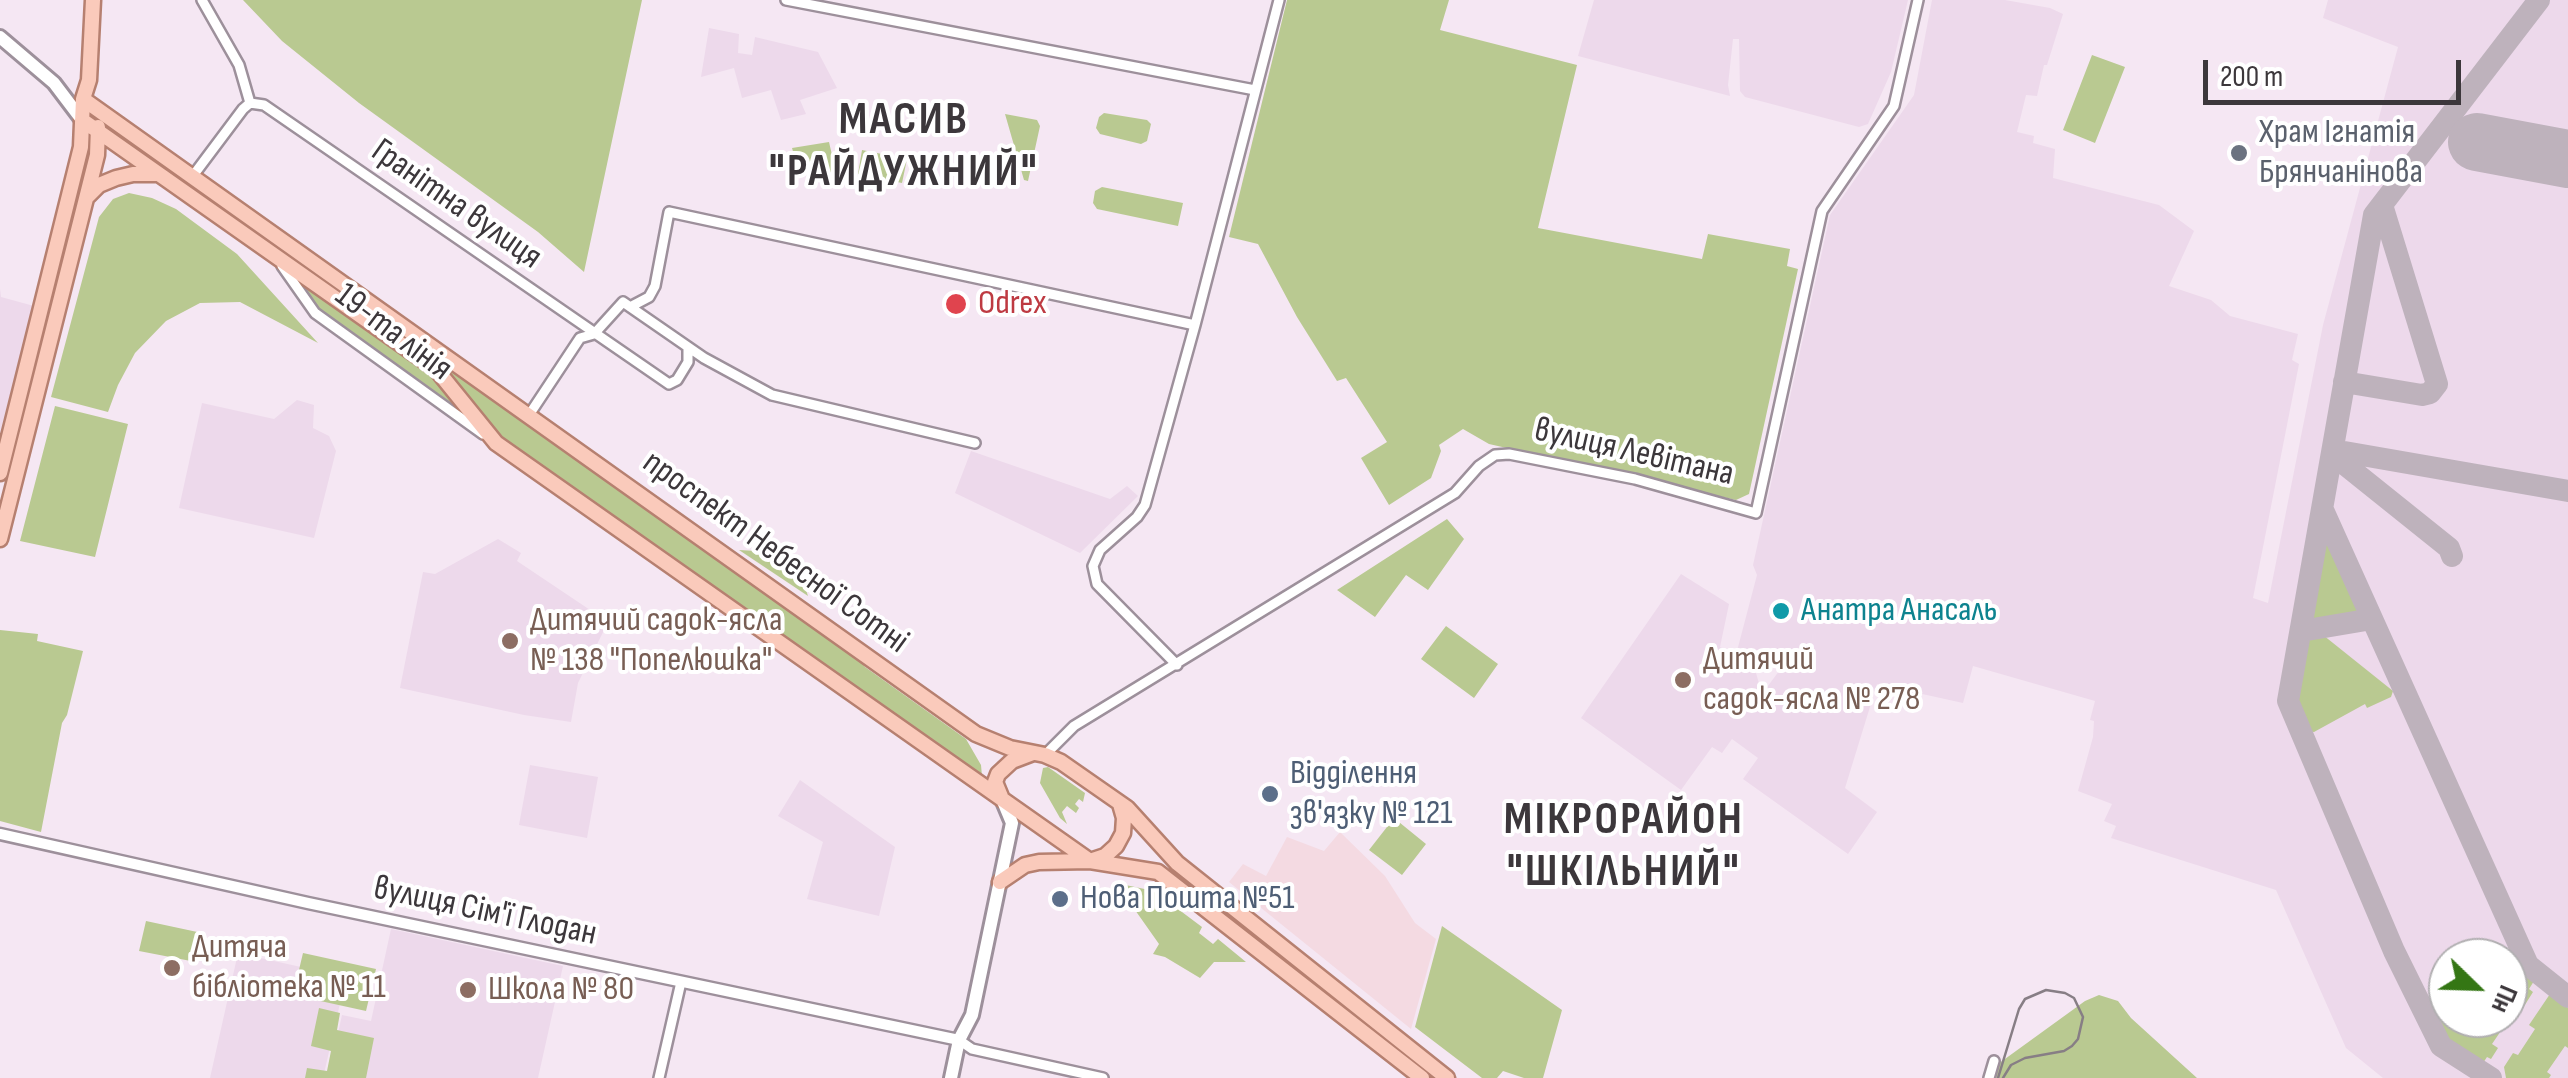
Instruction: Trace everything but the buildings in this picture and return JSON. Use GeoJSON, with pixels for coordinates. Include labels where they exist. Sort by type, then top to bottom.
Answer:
{"type":"FeatureCollection","features":[{"type":"Feature","properties":{"kind":"main road"},"geometry":{"type":"LineString","coordinates":[[0,539],[97,155],[98,133],[89,103],[93,0]]}},
{"type":"Feature","properties":{"kind":"main road","name":"проспект Небесної Сотні"},"geometry":{"type":"LineString","coordinates":[[0,37],[55,84],[89,103],[972,732],[1010,748],[1061,762],[1120,803],[1177,863],[1447,1078]]}},
{"type":"Feature","properties":{"kind":"main road","name":"проспект Небесної Сотні"},"geometry":{"type":"LineString","coordinates":[[55,84],[82,120],[98,133],[436,369],[496,443],[1090,861],[1158,872],[1422,1078]]}},
{"type":"Feature","properties":{"kind":"main road"},"geometry":{"type":"LineString","coordinates":[[0,473],[89,103]]}},
{"type":"Feature","properties":{"kind":"main road"},"geometry":{"type":"LineString","coordinates":[[86,198],[116,178],[159,174]]}},
{"type":"Feature","properties":{"kind":"main road","name":"вулиця Левітана"},"geometry":{"type":"LineString","coordinates":[[951,1078],[959,1040],[972,1015],[1012,824],[995,782],[1001,769],[1039,754]]}},
{"type":"Feature","properties":{"kind":"main road"},"geometry":{"type":"LineString","coordinates":[[1000,882],[1014,870],[1039,862],[1090,861],[1113,849],[1122,833],[1120,803]]}},
{"type":"Feature","properties":{"kind":"street"},"geometry":{"type":"LineString","coordinates":[[192,177],[250,103],[239,65],[202,0]]}},
{"type":"Feature","properties":{"kind":"street"},"geometry":{"type":"LineString","coordinates":[[786,0],[1255,90]]}},
{"type":"Feature","properties":{"kind":"street"},"geometry":{"type":"LineString","coordinates":[[1178,665],[1097,584],[1093,566],[1100,550],[1145,505],[1196,326],[1279,0]]}},
{"type":"Feature","properties":{"kind":"street","name":"вулиця Левітана"},"geometry":{"type":"LineString","coordinates":[[1039,754],[1074,726],[1454,493],[1478,466],[1495,455],[1509,454],[1635,479],[1756,513],[1822,211],[1894,106],[1918,0]]}},
{"type":"Feature","properties":{"kind":"street","name":"Гранітна вулиця"},"geometry":{"type":"LineString","coordinates":[[250,103],[264,105],[668,384],[677,380],[688,362],[688,348]]}},
{"type":"Feature","properties":{"kind":"street"},"geometry":{"type":"LineString","coordinates":[[630,307],[652,293],[669,212],[1196,326]]}},
{"type":"Feature","properties":{"kind":"street","name":"19-та лінія"},"geometry":{"type":"LineString","coordinates":[[272,251],[315,312],[496,443]]}},
{"type":"Feature","properties":{"kind":"street"},"geometry":{"type":"LineString","coordinates":[[529,414],[580,338],[594,334],[623,302],[688,348],[776,396],[975,442]]}},
{"type":"Feature","properties":{"kind":"street","name":"вулиця Сім'ї Глодан"},"geometry":{"type":"LineString","coordinates":[[0,834],[959,1040]]}},
{"type":"Feature","properties":{"kind":"street"},"geometry":{"type":"LineString","coordinates":[[659,1078],[681,982]]}},
{"type":"Feature","properties":{"kind":"street"},"geometry":{"type":"LineString","coordinates":[[959,1040],[972,1049],[1103,1078]]}},
{"type":"Feature","properties":{"kind":"street"},"geometry":{"type":"LineString","coordinates":[[1989,1078],[1994,1060]]}},
{"type":"Feature","properties":{"kind":"shaded area"},"geometry":{"type":"Polygon","coordinates":[[[1594,0],[1908,0],[1891,72],[1868,124],[1859,127],[1745,97],[1740,91],[1739,39],[1733,39],[1730,96],[1578,56],[1594,0]]]}},
{"type":"Feature","properties":{"kind":"shaded area"},"geometry":{"type":"Polygon","coordinates":[[[1932,0],[2005,0],[2063,14],[2037,96],[2026,95],[2017,132],[2034,136],[2033,143],[2055,149],[2053,178],[2159,205],[2194,231],[2169,286],[2211,300],[2230,316],[2298,334],[2292,360],[2299,364],[2253,598],[2268,603],[2323,325],[2398,47],[2323,18],[2328,0],[2568,0],[2568,1078],[2383,1078],[2346,1048],[2276,890],[2111,838],[2116,826],[2104,821],[2112,804],[2078,791],[2093,737],[2094,721],[2090,720],[2095,701],[1973,666],[1963,703],[1877,684],[1845,788],[1877,812],[1848,854],[1743,779],[1758,758],[1732,739],[1722,753],[1712,747],[1681,790],[1581,718],[1681,574],[1729,604],[1720,647],[1754,666],[1762,694],[1785,663],[1737,651],[1757,575],[1753,565],[1830,215],[1914,95],[1932,0]]]}},
{"type":"Feature","properties":{"kind":"shaded area"},"geometry":{"type":"Polygon","coordinates":[[[709,28],[739,34],[738,53],[752,55],[755,37],[818,52],[837,88],[800,100],[806,114],[781,120],[771,90],[742,98],[734,68],[701,77],[709,28]]]}},
{"type":"Feature","properties":{"kind":"shaded area"},"geometry":{"type":"Polygon","coordinates":[[[0,289],[1,297],[34,306],[0,432],[0,289]]]}},
{"type":"Feature","properties":{"kind":"shaded area"},"geometry":{"type":"Polygon","coordinates":[[[297,400],[314,405],[313,428],[329,436],[336,451],[314,538],[179,508],[202,403],[274,419],[297,400]]]}},
{"type":"Feature","properties":{"kind":"shaded area"},"geometry":{"type":"Polygon","coordinates":[[[971,451],[1110,499],[1127,486],[1138,496],[1080,553],[955,493],[971,451]]]}},
{"type":"Feature","properties":{"kind":"shaded area","name":"Дитячий садок-ясла № 138 \"Попелюшка\""},"geometry":{"type":"Polygon","coordinates":[[[498,539],[521,553],[517,561],[608,622],[578,683],[571,722],[400,688],[423,572],[435,574],[498,539]]]}},
{"type":"Feature","properties":{"kind":"shaded area"},"geometry":{"type":"Polygon","coordinates":[[[530,765],[598,777],[587,838],[519,825],[530,765]]]}},
{"type":"Feature","properties":{"kind":"shaded area"},"geometry":{"type":"Polygon","coordinates":[[[800,780],[895,847],[879,916],[807,899],[823,842],[778,816],[800,780]]]}},
{"type":"Feature","properties":{"kind":"shaded area"},"geometry":{"type":"Polygon","coordinates":[[[1340,832],[1385,876],[1415,923],[1436,939],[1411,1029],[1229,882],[1243,864],[1266,876],[1287,837],[1324,851],[1340,832]]]}},
{"type":"Feature","properties":{"kind":"shaded area","name":"Школа № 80"},"geometry":{"type":"Polygon","coordinates":[[[391,929],[563,966],[538,1078],[328,1078],[342,1015],[371,1021],[391,929]]]}},
{"type":"Feature","properties":{"kind":"shaded area"},"geometry":{"type":"Polygon","coordinates":[[[238,953],[346,977],[323,1078],[210,1078],[238,953]]]}},
{"type":"Feature","properties":{"kind":"green space"},"geometry":{"type":"Polygon","coordinates":[[[243,0],[642,0],[584,272],[538,232],[359,103],[282,41],[243,0]]]}},
{"type":"Feature","properties":{"kind":"green space"},"geometry":{"type":"Polygon","coordinates":[[[1287,0],[1449,0],[1440,30],[1577,65],[1538,228],[1702,259],[1708,234],[1790,249],[1787,266],[1798,269],[1749,494],[1736,500],[1489,444],[1463,429],[1439,445],[1441,451],[1431,478],[1389,505],[1361,458],[1387,442],[1346,378],[1337,381],[1258,244],[1229,237],[1287,0]]]}},
{"type":"Feature","properties":{"kind":"green space"},"geometry":{"type":"Polygon","coordinates":[[[2092,55],[2125,67],[2095,143],[2063,130],[2092,55]]]}},
{"type":"Feature","properties":{"kind":"green space"},"geometry":{"type":"Polygon","coordinates":[[[1104,113],[1147,120],[1151,124],[1147,141],[1141,144],[1100,134],[1096,128],[1104,113]]]}},
{"type":"Feature","properties":{"kind":"green space"},"geometry":{"type":"Polygon","coordinates":[[[1005,114],[1037,120],[1040,126],[1028,181],[1024,180],[1005,114]]]}},
{"type":"Feature","properties":{"kind":"green space"},"geometry":{"type":"Polygon","coordinates":[[[117,131],[856,655],[865,667],[966,739],[981,765],[982,776],[978,777],[507,443],[429,358],[117,131]]]}},
{"type":"Feature","properties":{"kind":"green space"},"geometry":{"type":"Polygon","coordinates":[[[829,142],[832,155],[849,152],[844,175],[797,165],[792,148],[829,142]]]}},
{"type":"Feature","properties":{"kind":"green space"},"geometry":{"type":"Polygon","coordinates":[[[862,150],[907,159],[902,183],[858,174],[862,150]]]}},
{"type":"Feature","properties":{"kind":"green space"},"geometry":{"type":"Polygon","coordinates":[[[1102,187],[1183,203],[1178,226],[1097,209],[1093,203],[1095,191],[1102,187]]]}},
{"type":"Feature","properties":{"kind":"green space"},"geometry":{"type":"Polygon","coordinates":[[[129,193],[176,209],[237,254],[318,343],[240,302],[200,303],[166,321],[135,353],[108,412],[51,397],[99,217],[113,199],[129,193]]]}},
{"type":"Feature","properties":{"kind":"green space"},"geometry":{"type":"Polygon","coordinates":[[[294,276],[419,361],[460,406],[319,309],[294,276]]]}},
{"type":"Feature","properties":{"kind":"green space"},"geometry":{"type":"Polygon","coordinates":[[[55,406],[128,424],[95,557],[20,541],[55,406]]]}},
{"type":"Feature","properties":{"kind":"green space"},"geometry":{"type":"Polygon","coordinates":[[[1447,519],[1464,539],[1428,590],[1406,575],[1375,617],[1337,590],[1447,519]]]}},
{"type":"Feature","properties":{"kind":"green space"},"geometry":{"type":"Polygon","coordinates":[[[2327,541],[2360,614],[2312,619],[2327,541]]]}},
{"type":"Feature","properties":{"kind":"green space"},"geometry":{"type":"Polygon","coordinates":[[[739,550],[774,552],[799,568],[808,596],[739,550]]]}},
{"type":"Feature","properties":{"kind":"green space"},"geometry":{"type":"Polygon","coordinates":[[[1446,626],[1498,664],[1474,698],[1421,659],[1446,626]]]}},
{"type":"Feature","properties":{"kind":"green space"},"geometry":{"type":"Polygon","coordinates":[[[0,630],[38,634],[37,641],[83,651],[62,723],[41,832],[0,821],[0,630]]]}},
{"type":"Feature","properties":{"kind":"green space"},"geometry":{"type":"Polygon","coordinates":[[[2323,635],[2393,691],[2391,697],[2367,708],[2365,704],[2314,732],[2307,731],[2296,696],[2307,638],[2323,635]]]}},
{"type":"Feature","properties":{"kind":"green space"},"geometry":{"type":"Polygon","coordinates":[[[1048,767],[1085,793],[1083,802],[1079,799],[1075,804],[1079,808],[1076,813],[1067,806],[1062,812],[1067,824],[1040,783],[1043,768],[1048,767]]]}},
{"type":"Feature","properties":{"kind":"green space"},"geometry":{"type":"Polygon","coordinates":[[[1394,818],[1426,844],[1402,875],[1369,850],[1394,818]]]}},
{"type":"Feature","properties":{"kind":"green space"},"geometry":{"type":"Polygon","coordinates":[[[1116,883],[1154,891],[1202,927],[1199,933],[1213,944],[1218,939],[1246,962],[1214,962],[1200,978],[1153,954],[1159,944],[1116,883]]]}},
{"type":"Feature","properties":{"kind":"green space"},"geometry":{"type":"Polygon","coordinates":[[[146,921],[202,933],[196,962],[139,951],[146,921]]]}},
{"type":"Feature","properties":{"kind":"green space"},"geometry":{"type":"Polygon","coordinates":[[[1442,926],[1562,1010],[1543,1078],[1524,1078],[1503,1071],[1497,1078],[1482,1078],[1415,1027],[1442,926]]]}},
{"type":"Feature","properties":{"kind":"green space"},"geometry":{"type":"Polygon","coordinates":[[[303,953],[376,969],[366,1011],[293,995],[303,953]]]}},
{"type":"Feature","properties":{"kind":"green space"},"geometry":{"type":"Polygon","coordinates":[[[2528,976],[2534,981],[2529,989],[2533,992],[2528,1000],[2528,976]]]}},
{"type":"Feature","properties":{"kind":"green space"},"geometry":{"type":"Polygon","coordinates":[[[2550,994],[2568,1008],[2568,1048],[2565,1046],[2547,1072],[2549,1078],[2506,1078],[2504,1067],[2513,1053],[2518,1055],[2535,1029],[2529,1025],[2550,994]]]}},
{"type":"Feature","properties":{"kind":"green space"},"geometry":{"type":"Polygon","coordinates":[[[2099,995],[2118,1001],[2131,1018],[2197,1078],[1994,1078],[1998,1064],[2099,995]]]}},
{"type":"Feature","properties":{"kind":"green space"},"geometry":{"type":"Polygon","coordinates":[[[319,1008],[340,1013],[337,1030],[374,1038],[366,1078],[305,1078],[307,1068],[327,1071],[331,1051],[311,1046],[319,1008]]]}},
{"type":"Feature","properties":{"kind":"green space"},"geometry":{"type":"Polygon","coordinates":[[[2447,1038],[2496,1038],[2492,1044],[2498,1048],[2483,1063],[2447,1038]]]}},
{"type":"Feature","properties":{"kind":"taxiway"},"geometry":{"type":"LineString","coordinates":[[2491,1078],[2441,1046],[2394,951],[2288,701],[2374,215],[2539,0]]}},
{"type":"Feature","properties":{"kind":"taxiway"},"geometry":{"type":"LineString","coordinates":[[2344,382],[2422,395],[2430,393],[2437,384],[2382,205]]}},
{"type":"Feature","properties":{"kind":"taxiway"},"geometry":{"type":"LineString","coordinates":[[2333,450],[2568,491]]}},
{"type":"Feature","properties":{"kind":"taxiway"},"geometry":{"type":"LineString","coordinates":[[2333,455],[2449,548],[2452,556]]}},
{"type":"Feature","properties":{"kind":"taxiway"},"geometry":{"type":"LineString","coordinates":[[2323,510],[2528,965],[2568,997]]}},
{"type":"Feature","properties":{"kind":"taxiway"},"geometry":{"type":"LineString","coordinates":[[2301,631],[2372,619]]}},
{"type":"Feature","properties":{"kind":"runway"},"geometry":{"type":"LineString","coordinates":[[2477,142],[2568,159]]}},
{"type":"Feature","properties":{"kind":"tram line"},"geometry":{"type":"LineString","coordinates":[[1998,1078],[2025,999],[2046,990],[2074,998],[2083,1017],[2078,1039],[2072,1046],[2025,1058],[2011,1065],[2003,1078]]}},
{"type":"Feature","properties":{"kind":"place","name":"Храм Ігнатія Брянчанінова"},"geometry":{"type":"Point","coordinates":[2239,153]}},
{"type":"Feature","properties":{"kind":"place","name":"Odrex"},"geometry":{"type":"Point","coordinates":[956,304]}},
{"type":"Feature","properties":{"kind":"place","name":"Анатра Анасаль"},"geometry":{"type":"Point","coordinates":[1781,611]}},
{"type":"Feature","properties":{"kind":"place","name":"Дитячий садок-ясла № 138 \"Попелюшка\""},"geometry":{"type":"Point","coordinates":[510,641]}},
{"type":"Feature","properties":{"kind":"place","name":"Дитячий садок-ясла № 278"},"geometry":{"type":"Point","coordinates":[1683,680]}},
{"type":"Feature","properties":{"kind":"place","name":"Відділення зв'язку № 121"},"geometry":{"type":"Point","coordinates":[1270,794]}},
{"type":"Feature","properties":{"kind":"place","name":"Нова Пошта №51"},"geometry":{"type":"Point","coordinates":[1060,899]}},
{"type":"Feature","properties":{"kind":"place","name":"Дитяча бібліотека № 11"},"geometry":{"type":"Point","coordinates":[172,968]}},
{"type":"Feature","properties":{"kind":"place","name":"Школа № 80"},"geometry":{"type":"Point","coordinates":[468,990]}},
{"type":"Feature","properties":{"kind":"district","name":"МАСИВ \"РАЙДУЖНИЙ\""},"geometry":{"type":"Point","coordinates":[904,148]}},
{"type":"Feature","properties":{"kind":"district","name":"МІКРОРАЙОН \"ШКІЛЬНИЙ\""},"geometry":{"type":"Point","coordinates":[1624,848]}}]}
